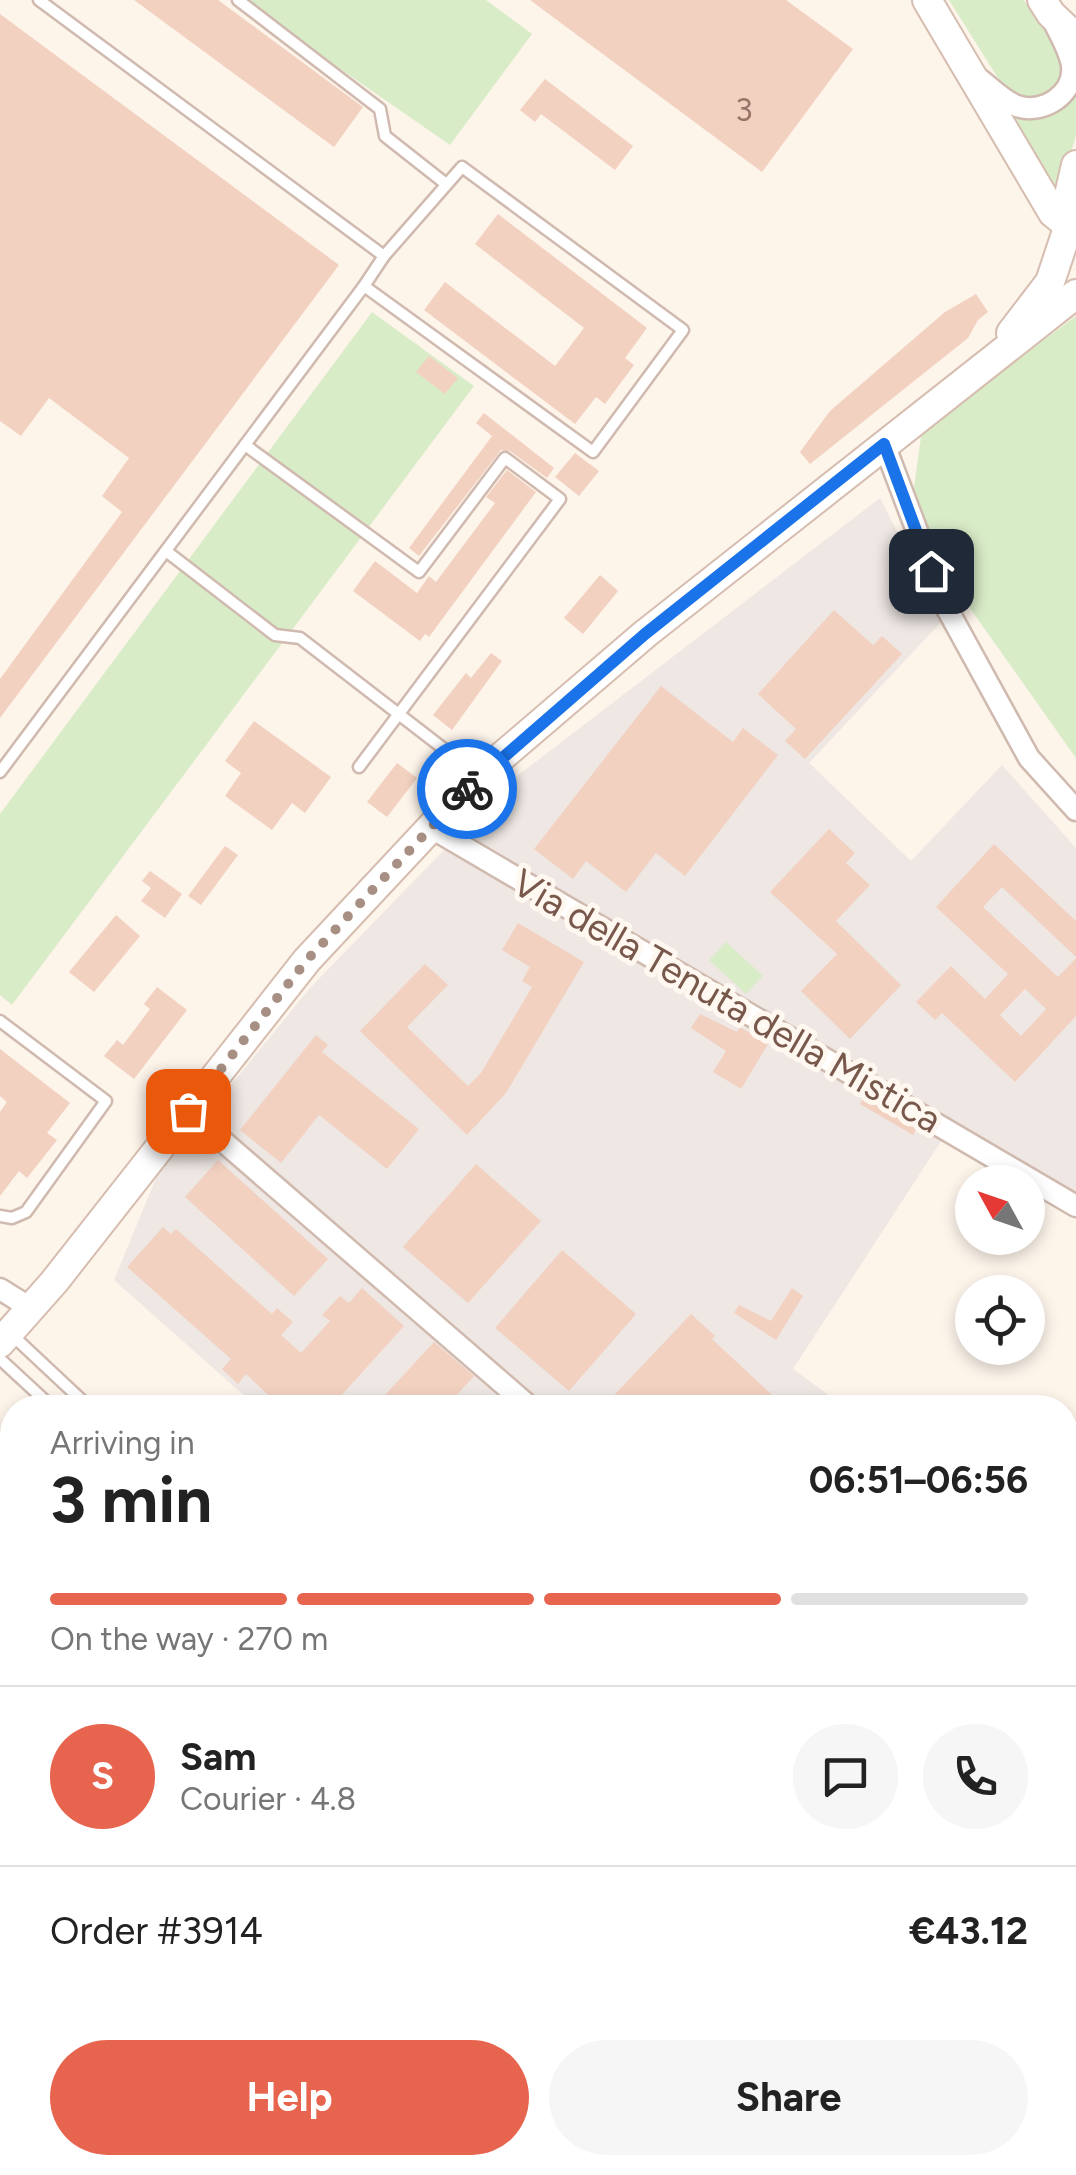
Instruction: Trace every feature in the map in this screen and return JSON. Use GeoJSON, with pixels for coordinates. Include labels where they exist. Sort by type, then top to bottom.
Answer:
{"type":"FeatureCollection","features":[{"type":"Feature","properties":{"kind":"street"},"geometry":{"type":"LineString","coordinates":[[927,0],[1053,213],[1071,232]]}},
{"type":"Feature","properties":{"kind":"street"},"geometry":{"type":"LineString","coordinates":[[969,70],[1017,106],[1036,108],[1058,98],[1071,79],[1072,63],[1056,7]]}},
{"type":"Feature","properties":{"kind":"street"},"geometry":{"type":"LineString","coordinates":[[1056,7],[1076,38]]}},
{"type":"Feature","properties":{"kind":"street"},"geometry":{"type":"LineString","coordinates":[[988,361],[1042,296],[1053,274],[1071,232],[1068,196],[1076,164]]}},
{"type":"Feature","properties":{"kind":"street"},"geometry":{"type":"LineString","coordinates":[[3,1345],[307,960],[479,776],[645,634],[988,361],[1071,301]]}},
{"type":"Feature","properties":{"kind":"street"},"geometry":{"type":"LineString","coordinates":[[884,444],[945,605],[1030,758],[1076,810]]}},
{"type":"Feature","properties":{"kind":"street","name":"Via della Tenuta della Mistica"},"geometry":{"type":"LineString","coordinates":[[430,827],[1076,1206]]}},
{"type":"Feature","properties":{"kind":"street"},"geometry":{"type":"LineString","coordinates":[[188,1111],[515,1395]]}},
{"type":"Feature","properties":{"kind":"street"},"geometry":{"type":"LineString","coordinates":[[0,1289],[32,1309]]}},
{"type":"Feature","properties":{"kind":"lane"},"geometry":{"type":"LineString","coordinates":[[39,0],[384,256]]}},
{"type":"Feature","properties":{"kind":"lane"},"geometry":{"type":"LineString","coordinates":[[238,0],[380,109],[385,136],[446,184]]}},
{"type":"Feature","properties":{"kind":"lane"},"geometry":{"type":"LineString","coordinates":[[0,772],[384,256],[462,167],[684,330],[593,452],[364,286]]}},
{"type":"Feature","properties":{"kind":"lane"},"geometry":{"type":"LineString","coordinates":[[245,445],[419,572],[506,458],[560,500],[359,767]]}},
{"type":"Feature","properties":{"kind":"lane"},"geometry":{"type":"LineString","coordinates":[[166,551],[275,635],[300,638],[479,776]]}},
{"type":"Feature","properties":{"kind":"lane"},"geometry":{"type":"LineString","coordinates":[[0,1021],[106,1101],[26,1212],[12,1218],[0,1216]]}},
{"type":"Feature","properties":{"kind":"lane"},"geometry":{"type":"LineString","coordinates":[[3,1345],[43,1395]]}},
{"type":"Feature","properties":{"kind":"lane"},"geometry":{"type":"LineString","coordinates":[[3,1345],[72,1395]]}},
{"type":"Feature","properties":{"kind":"shaded area"},"geometry":{"type":"Polygon","coordinates":[[[880,498],[942,621],[809,763],[911,861],[1002,765],[1076,848],[1076,1193],[1045,1177],[1045,1165],[1020,1165],[949,1129],[793,1369],[829,1395],[243,1395],[114,1280],[157,1176],[310,988],[512,780],[880,498]]]}},
{"type":"Feature","properties":{"kind":"green space"},"geometry":{"type":"Polygon","coordinates":[[[241,0],[486,0],[532,34],[450,145],[241,0]]]}},
{"type":"Feature","properties":{"kind":"green space"},"geometry":{"type":"Polygon","coordinates":[[[949,0],[1024,0],[1061,53],[1064,77],[1050,95],[1024,100],[1006,91],[949,0]]]}},
{"type":"Feature","properties":{"kind":"green space"},"geometry":{"type":"Polygon","coordinates":[[[1076,86],[1076,136],[1057,187],[1005,108],[1076,86]]]}},
{"type":"Feature","properties":{"kind":"green space"},"geometry":{"type":"Polygon","coordinates":[[[372,312],[474,386],[12,1005],[0,995],[0,814],[372,312]]]}},
{"type":"Feature","properties":{"kind":"green space"},"geometry":{"type":"Polygon","coordinates":[[[1076,316],[1076,758],[957,590],[913,494],[922,430],[1076,316]]]}},
{"type":"Feature","properties":{"kind":"green space"},"geometry":{"type":"Polygon","coordinates":[[[726,942],[763,976],[746,994],[709,960],[726,942]]]}},
{"type":"Feature","properties":{"kind":"building"},"geometry":{"type":"Polygon","coordinates":[[[134,0],[218,0],[363,107],[334,147],[134,0]]]}},
{"type":"Feature","properties":{"kind":"building"},"geometry":{"type":"Polygon","coordinates":[[[530,0],[786,0],[853,49],[762,172],[530,0]]]}},
{"type":"Feature","properties":{"kind":"building"},"geometry":{"type":"Polygon","coordinates":[[[0,14],[339,265],[0,718],[0,679],[122,512],[102,496],[129,458],[49,398],[21,436],[0,421],[0,14]]]}},
{"type":"Feature","properties":{"kind":"building"},"geometry":{"type":"Polygon","coordinates":[[[545,79],[633,146],[615,170],[541,114],[535,122],[520,110],[545,79]]]}},
{"type":"Feature","properties":{"kind":"building"},"geometry":{"type":"Polygon","coordinates":[[[498,214],[647,328],[625,358],[634,365],[605,404],[596,397],[575,424],[424,310],[445,282],[555,366],[584,328],[475,244],[498,214]]]}},
{"type":"Feature","properties":{"kind":"building"},"geometry":{"type":"Polygon","coordinates":[[[976,294],[988,312],[978,320],[968,338],[810,464],[800,452],[830,411],[945,312],[976,294]]]}},
{"type":"Feature","properties":{"kind":"building"},"geometry":{"type":"Polygon","coordinates":[[[429,356],[458,378],[445,394],[416,372],[429,356]]]}},
{"type":"Feature","properties":{"kind":"building"},"geometry":{"type":"Polygon","coordinates":[[[484,413],[554,468],[547,478],[510,451],[501,450],[419,556],[409,548],[492,436],[476,423],[484,413]]]}},
{"type":"Feature","properties":{"kind":"building"},"geometry":{"type":"Polygon","coordinates":[[[575,453],[599,471],[579,496],[555,477],[575,453]]]}},
{"type":"Feature","properties":{"kind":"building"},"geometry":{"type":"Polygon","coordinates":[[[507,470],[536,492],[429,637],[425,634],[420,641],[353,591],[375,561],[417,593],[429,576],[436,582],[495,503],[486,497],[507,470]]]}},
{"type":"Feature","properties":{"kind":"building"},"geometry":{"type":"Polygon","coordinates":[[[600,575],[618,591],[583,634],[564,618],[600,575]]]}},
{"type":"Feature","properties":{"kind":"building"},"geometry":{"type":"Polygon","coordinates":[[[834,610],[873,645],[882,636],[902,654],[805,759],[785,741],[796,729],[758,694],[834,610]]]}},
{"type":"Feature","properties":{"kind":"building"},"geometry":{"type":"Polygon","coordinates":[[[491,653],[502,661],[452,730],[433,715],[466,673],[471,678],[491,653]]]}},
{"type":"Feature","properties":{"kind":"building"},"geometry":{"type":"Polygon","coordinates":[[[661,686],[733,742],[743,728],[778,755],[685,876],[656,853],[626,892],[586,861],[573,879],[534,849],[661,686]]]}},
{"type":"Feature","properties":{"kind":"building"},"geometry":{"type":"Polygon","coordinates":[[[254,721],[331,777],[305,813],[292,803],[272,830],[225,796],[241,773],[225,761],[254,721]]]}},
{"type":"Feature","properties":{"kind":"building"},"geometry":{"type":"Polygon","coordinates":[[[397,763],[417,778],[387,817],[367,802],[397,763]]]}},
{"type":"Feature","properties":{"kind":"building"},"geometry":{"type":"Polygon","coordinates":[[[829,829],[855,853],[846,863],[870,885],[836,921],[901,985],[850,1039],[801,991],[837,954],[770,892],[829,829]]]}},
{"type":"Feature","properties":{"kind":"building"},"geometry":{"type":"Polygon","coordinates":[[[994,844],[1076,921],[1076,957],[1002,887],[983,907],[1058,977],[1076,958],[1076,1016],[1015,1082],[942,1013],[935,1020],[916,1002],[951,966],[985,999],[1008,974],[936,907],[994,844]],[[1025,989],[1000,1015],[1021,1036],[1046,1009],[1025,989]]]}},
{"type":"Feature","properties":{"kind":"building"},"geometry":{"type":"Polygon","coordinates":[[[225,846],[238,855],[201,905],[188,896],[225,846]]]}},
{"type":"Feature","properties":{"kind":"building"},"geometry":{"type":"Polygon","coordinates":[[[150,871],[182,894],[165,918],[141,901],[151,888],[142,881],[150,871]]]}},
{"type":"Feature","properties":{"kind":"building"},"geometry":{"type":"Polygon","coordinates":[[[116,915],[140,936],[94,992],[69,972],[116,915]]]}},
{"type":"Feature","properties":{"kind":"building"},"geometry":{"type":"Polygon","coordinates":[[[518,923],[584,962],[506,1093],[467,1135],[360,1031],[425,964],[448,985],[407,1027],[468,1086],[481,1073],[532,987],[522,981],[530,967],[502,950],[518,923]]]}},
{"type":"Feature","properties":{"kind":"building"},"geometry":{"type":"Polygon","coordinates":[[[157,987],[187,1010],[134,1079],[104,1056],[117,1040],[123,1045],[150,1009],[144,1004],[157,987]]]}},
{"type":"Feature","properties":{"kind":"building"},"geometry":{"type":"Polygon","coordinates":[[[700,1014],[737,1032],[740,1027],[768,1044],[741,1089],[713,1072],[726,1051],[691,1028],[700,1014]]]}},
{"type":"Feature","properties":{"kind":"building"},"geometry":{"type":"Polygon","coordinates":[[[316,1035],[328,1045],[322,1052],[419,1129],[387,1169],[319,1115],[281,1163],[240,1130],[316,1035]]]}},
{"type":"Feature","properties":{"kind":"building"},"geometry":{"type":"Polygon","coordinates":[[[0,1049],[70,1103],[47,1133],[57,1140],[27,1178],[19,1171],[0,1196],[0,1112],[7,1102],[0,1096],[0,1049]]]}},
{"type":"Feature","properties":{"kind":"building"},"geometry":{"type":"Polygon","coordinates":[[[864,1097],[917,1129],[913,1135],[860,1104],[864,1097]]]}},
{"type":"Feature","properties":{"kind":"building"},"geometry":{"type":"Polygon","coordinates":[[[218,1160],[328,1259],[294,1296],[185,1197],[218,1160]]]}},
{"type":"Feature","properties":{"kind":"building"},"geometry":{"type":"Polygon","coordinates":[[[476,1164],[541,1221],[468,1303],[403,1247],[476,1164]]]}},
{"type":"Feature","properties":{"kind":"building"},"geometry":{"type":"Polygon","coordinates":[[[163,1227],[171,1234],[176,1229],[272,1314],[277,1308],[293,1322],[281,1335],[301,1353],[330,1321],[322,1315],[340,1296],[349,1303],[362,1288],[404,1326],[342,1395],[268,1395],[246,1374],[238,1384],[222,1369],[231,1359],[127,1267],[163,1227]]]}},
{"type":"Feature","properties":{"kind":"building"},"geometry":{"type":"Polygon","coordinates":[[[562,1250],[636,1314],[569,1391],[495,1328],[562,1250]]]}},
{"type":"Feature","properties":{"kind":"building"},"geometry":{"type":"Polygon","coordinates":[[[792,1288],[803,1296],[776,1340],[734,1313],[739,1305],[771,1321],[792,1288]]]}},
{"type":"Feature","properties":{"kind":"building"},"geometry":{"type":"Polygon","coordinates":[[[691,1314],[772,1395],[614,1395],[691,1314]]]}},
{"type":"Feature","properties":{"kind":"building"},"geometry":{"type":"Polygon","coordinates":[[[434,1342],[474,1376],[457,1395],[385,1395],[434,1342]]]}},
{"type":"Feature","properties":{"kind":"way so far"},"geometry":{"type":"LineString","coordinates":[[188,1111],[307,960],[467,789]]}},
{"type":"Feature","properties":{"kind":"route"},"geometry":{"type":"LineString","coordinates":[[467,789],[645,634],[884,444],[931,571]]}}]}
